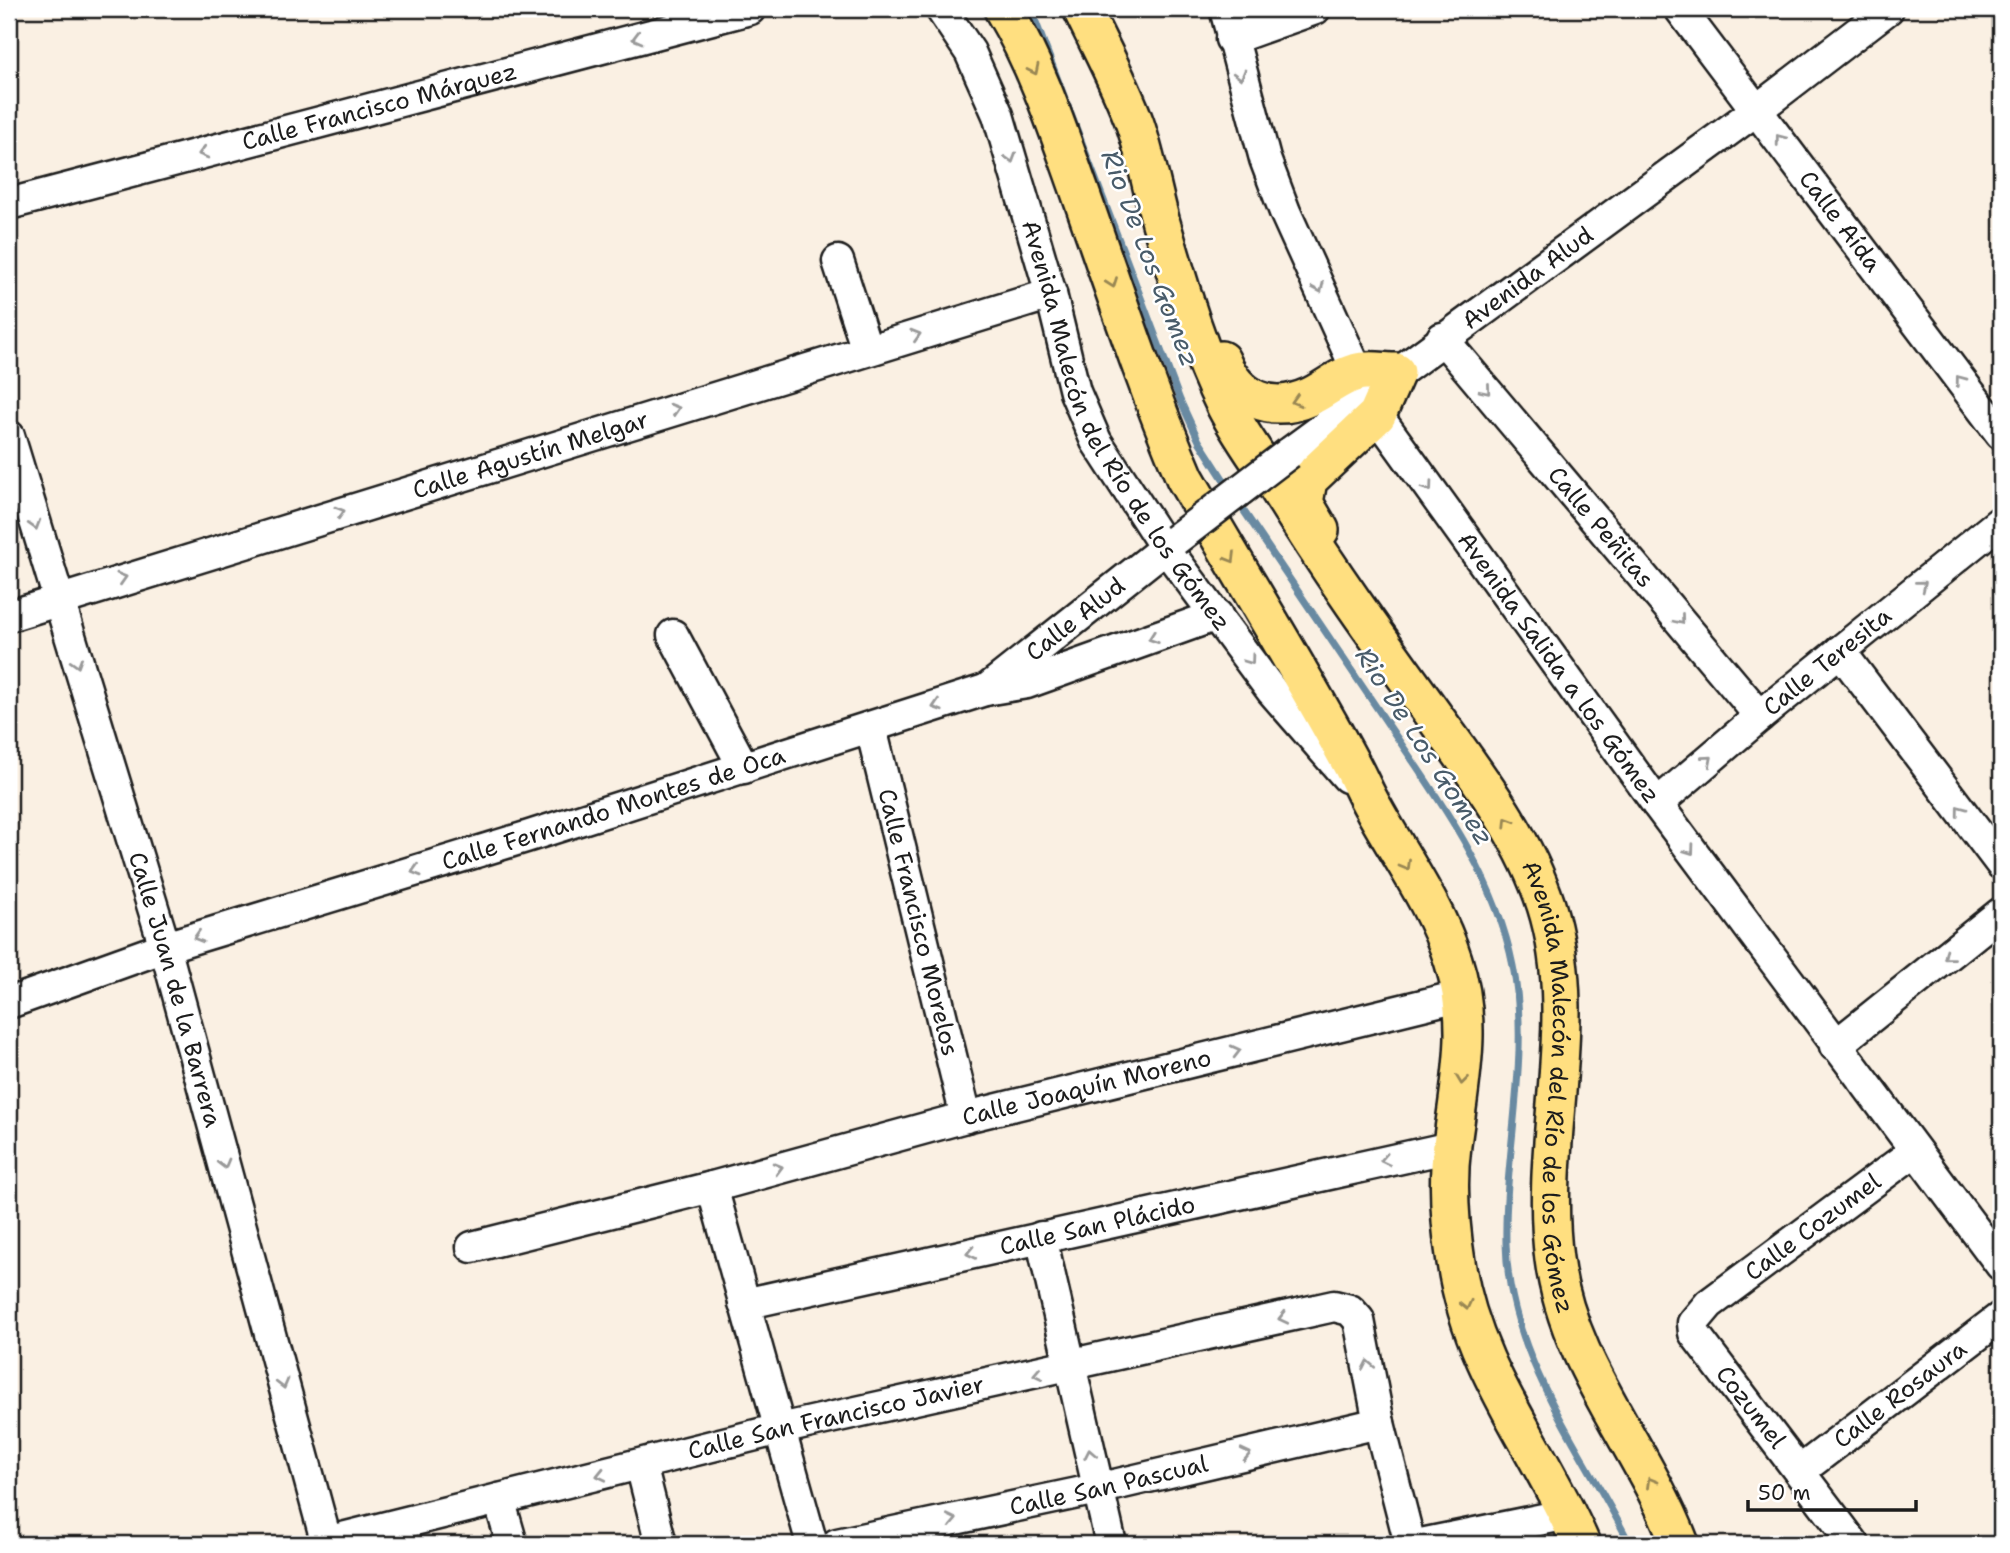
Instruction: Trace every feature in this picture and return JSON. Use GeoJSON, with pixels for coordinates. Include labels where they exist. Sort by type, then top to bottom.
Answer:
{"type":"FeatureCollection","features":[{"type":"Feature","properties":{"kind":"main road","name":"Avenida Malecón del Río de los Gómez"},"geometry":{"type":"LineString","coordinates":[[1003,9],[1041,84],[1063,139],[1164,430],[1185,478],[1285,648],[1429,906],[1452,957],[1463,995],[1466,1037],[1451,1146],[1452,1229],[1456,1263],[1469,1319],[1514,1421],[1574,1529]]}},
{"type":"Feature","properties":{"kind":"main road","name":"Avenida Malecón del Río de los Gómez"},"geometry":{"type":"LineString","coordinates":[[1082,9],[1135,124],[1161,224],[1203,353],[1227,409],[1342,589],[1517,837],[1546,907],[1555,941],[1561,998],[1559,1070],[1550,1171],[1551,1232],[1567,1321],[1611,1413],[1660,1498],[1680,1544]]}},
{"type":"Feature","properties":{"kind":"main road"},"geometry":{"type":"LineString","coordinates":[[1135,124],[1174,205],[1186,254],[1223,363],[1236,386],[1256,400],[1274,405],[1290,404],[1367,394],[1396,372]]}},
{"type":"Feature","properties":{"kind":"main road"},"geometry":{"type":"LineString","coordinates":[[1367,394],[1355,438],[1319,467],[1308,480],[1304,503],[1433,688],[1451,740]]}},
{"type":"Feature","properties":{"kind":"street","name":"Calle Francisco Márquez"},"geometry":{"type":"LineString","coordinates":[[9,204],[750,9]]}},
{"type":"Feature","properties":{"kind":"street","name":"Avenida Malecón del Río de los Gómez"},"geometry":{"type":"LineString","coordinates":[[941,9],[986,84],[1051,294],[1075,392],[1088,425],[1272,691],[1372,807]]}},
{"type":"Feature","properties":{"kind":"street","name":"Avenida Salida a los Gómez"},"geometry":{"type":"LineString","coordinates":[[1225,9],[1258,136],[1281,202],[1367,394],[1657,804],[2001,1265]]}},
{"type":"Feature","properties":{"kind":"street"},"geometry":{"type":"LineString","coordinates":[[1231,39],[1315,9]]}},
{"type":"Feature","properties":{"kind":"street","name":"Calle Aída"},"geometry":{"type":"LineString","coordinates":[[1680,9],[1758,109],[2001,435]]}},
{"type":"Feature","properties":{"kind":"street","name":"Avenida Alud"},"geometry":{"type":"LineString","coordinates":[[1396,372],[1758,109],[1888,9]]}},
{"type":"Feature","properties":{"kind":"street"},"geometry":{"type":"LineString","coordinates":[[838,261],[867,350]]}},
{"type":"Feature","properties":{"kind":"street","name":"Calle Agustín Melgar"},"geometry":{"type":"LineString","coordinates":[[9,615],[57,598],[1051,294]]}},
{"type":"Feature","properties":{"kind":"street","name":"Calle Peñitas"},"geometry":{"type":"LineString","coordinates":[[1442,338],[1760,716]]}},
{"type":"Feature","properties":{"kind":"street"},"geometry":{"type":"LineString","coordinates":[[1170,543],[1367,394]]}},
{"type":"Feature","properties":{"kind":"street","name":"Calle Juan de la Barrera"},"geometry":{"type":"LineString","coordinates":[[9,436],[165,947],[326,1543]]}},
{"type":"Feature","properties":{"kind":"street","name":"Calle Teresita"},"geometry":{"type":"LineString","coordinates":[[1657,804],[1760,716],[2001,521]]}},
{"type":"Feature","properties":{"kind":"street","name":"Calle Alud"},"geometry":{"type":"LineString","coordinates":[[985,690],[1170,543]]}},
{"type":"Feature","properties":{"kind":"street","name":"Calle Fernando Montes de Oca"},"geometry":{"type":"LineString","coordinates":[[9,1003],[165,947],[744,768],[985,690],[1027,684],[1217,615]]}},
{"type":"Feature","properties":{"kind":"street"},"geometry":{"type":"LineString","coordinates":[[673,635],[744,768]]}},
{"type":"Feature","properties":{"kind":"street"},"geometry":{"type":"LineString","coordinates":[[1840,651],[2001,864]]}},
{"type":"Feature","properties":{"kind":"street","name":"Calle Francisco Morelos"},"geometry":{"type":"LineString","coordinates":[[871,728],[966,1117]]}},
{"type":"Feature","properties":{"kind":"street"},"geometry":{"type":"LineString","coordinates":[[1835,1046],[2001,913]]}},
{"type":"Feature","properties":{"kind":"street","name":"Calle Joaquín Moreno"},"geometry":{"type":"LineString","coordinates":[[472,1247],[966,1117],[1463,995]]}},
{"type":"Feature","properties":{"kind":"street","name":"Calle San Plácido"},"geometry":{"type":"LineString","coordinates":[[744,1304],[1451,1146]]}},
{"type":"Feature","properties":{"kind":"street","name":"Calle Cozumel"},"geometry":{"type":"LineString","coordinates":[[1709,1304],[1915,1151]]}},
{"type":"Feature","properties":{"kind":"street"},"geometry":{"type":"LineString","coordinates":[[712,1186],[812,1544]]}},
{"type":"Feature","properties":{"kind":"street"},"geometry":{"type":"LineString","coordinates":[[1041,1237],[1073,1367],[1097,1489],[1111,1544]]}},
{"type":"Feature","properties":{"kind":"street","name":"Cozumel"},"geometry":{"type":"LineString","coordinates":[[1709,1304],[1693,1323],[1694,1333],[1854,1544]]}},
{"type":"Feature","properties":{"kind":"street","name":"Calle San Francisco Javier"},"geometry":{"type":"LineString","coordinates":[[326,1543],[780,1429],[1073,1367],[1335,1306],[1350,1310],[1359,1320],[1379,1423]]}},
{"type":"Feature","properties":{"kind":"street","name":"Calle Rosaura"},"geometry":{"type":"LineString","coordinates":[[1800,1471],[2001,1317]]}},
{"type":"Feature","properties":{"kind":"street"},"geometry":{"type":"LineString","coordinates":[[1379,1423],[1410,1544]]}},
{"type":"Feature","properties":{"kind":"street","name":"Calle San Pascual"},"geometry":{"type":"LineString","coordinates":[[837,1544],[1097,1489],[1379,1423]]}},
{"type":"Feature","properties":{"kind":"street"},"geometry":{"type":"LineString","coordinates":[[641,1465],[661,1544]]}},
{"type":"Feature","properties":{"kind":"street"},"geometry":{"type":"LineString","coordinates":[[499,1499],[512,1544]]}},
{"type":"Feature","properties":{"kind":"street"},"geometry":{"type":"LineString","coordinates":[[1421,1544],[1574,1529]]}},
{"type":"Feature","properties":{"kind":"waterway","name":"Rio De Los Gomez"},"geometry":{"type":"LineString","coordinates":[[1031,9],[1180,400],[1199,441],[1229,488]]}},
{"type":"Feature","properties":{"kind":"waterway","name":"Rio De Los Gomez"},"geometry":{"type":"LineString","coordinates":[[1237,501],[1442,805],[1478,867],[1492,899],[1513,966],[1518,1000],[1518,1069],[1506,1209],[1510,1284],[1519,1324],[1550,1400],[1630,1544]]}}]}
